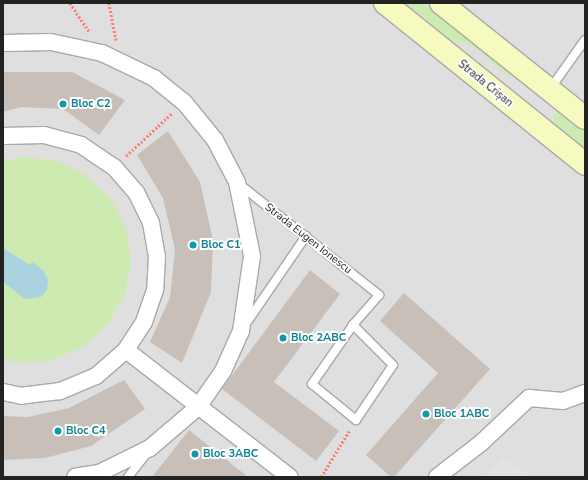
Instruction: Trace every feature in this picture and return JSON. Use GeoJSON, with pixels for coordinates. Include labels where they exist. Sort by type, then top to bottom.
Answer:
{"type":"FeatureCollection","features":[{"type":"Feature","properties":{"kind":"main road","name":"Strada Crișan"},"geometry":{"type":"LineString","coordinates":[[384,3],[585,164]]}},
{"type":"Feature","properties":{"kind":"main road"},"geometry":{"type":"LineString","coordinates":[[441,3],[585,118]]}},
{"type":"Feature","properties":{"kind":"street","name":"Strada Eugen Ionescu"},"geometry":{"type":"LineString","coordinates":[[3,43],[51,42],[102,53],[120,60],[154,78],[184,102],[215,140],[237,182],[252,256],[241,331],[223,371],[198,407],[150,448],[98,473],[75,477]]}},
{"type":"Feature","properties":{"kind":"street"},"geometry":{"type":"LineString","coordinates":[[3,136],[44,134],[81,145],[114,167],[136,192],[151,223],[157,256],[155,290],[144,322],[126,350],[96,376],[60,391],[22,396],[3,392]]}},
{"type":"Feature","properties":{"kind":"street"},"geometry":{"type":"LineString","coordinates":[[126,350],[290,477]]}},
{"type":"Feature","properties":{"kind":"street"},"geometry":{"type":"LineString","coordinates":[[437,477],[482,443],[529,398],[563,401],[585,393]]}},
{"type":"Feature","properties":{"kind":"lane"},"geometry":{"type":"LineString","coordinates":[[550,89],[585,40]]}},
{"type":"Feature","properties":{"kind":"lane","name":"Strada Eugen Ionescu"},"geometry":{"type":"LineString","coordinates":[[237,182],[379,295],[353,326]]}},
{"type":"Feature","properties":{"kind":"lane"},"geometry":{"type":"LineString","coordinates":[[241,331],[306,236]]}},
{"type":"Feature","properties":{"kind":"lane"},"geometry":{"type":"LineString","coordinates":[[353,326],[393,365],[356,420],[312,384],[353,326]]}},
{"type":"Feature","properties":{"kind":"lane"},"geometry":{"type":"LineString","coordinates":[[128,477],[150,448]]}},
{"type":"Feature","properties":{"kind":"path"},"geometry":{"type":"LineString","coordinates":[[70,3],[102,53]]}},
{"type":"Feature","properties":{"kind":"path"},"geometry":{"type":"LineString","coordinates":[[109,3],[120,60]]}},
{"type":"Feature","properties":{"kind":"path"},"geometry":{"type":"LineString","coordinates":[[114,167],[184,102]]}},
{"type":"Feature","properties":{"kind":"path"},"geometry":{"type":"LineString","coordinates":[[322,477],[356,420]]}},
{"type":"Feature","properties":{"kind":"shaded area"},"geometry":{"type":"Polygon","coordinates":[[[3,3],[585,3],[585,477],[3,477],[3,3]]]}},
{"type":"Feature","properties":{"kind":"shaded area"},"geometry":{"type":"Polygon","coordinates":[[[505,457],[529,477],[482,477],[505,457]]]}},
{"type":"Feature","properties":{"kind":"green space"},"geometry":{"type":"Polygon","coordinates":[[[406,3],[423,3],[512,74],[510,77],[472,46],[450,39],[406,3]]]}},
{"type":"Feature","properties":{"kind":"green space"},"geometry":{"type":"Polygon","coordinates":[[[559,111],[585,132],[585,148],[554,123],[553,116],[559,111]]]}},
{"type":"Feature","properties":{"kind":"green space"},"geometry":{"type":"Polygon","coordinates":[[[25,157],[57,161],[87,176],[111,199],[126,229],[131,261],[125,294],[108,324],[82,347],[50,361],[15,362],[3,359],[3,161],[25,157]]]}},
{"type":"Feature","properties":{"kind":"water"},"geometry":{"type":"Polygon","coordinates":[[[3,248],[30,265],[33,262],[44,271],[48,280],[47,290],[41,297],[25,299],[3,282],[3,248]]]}},
{"type":"Feature","properties":{"kind":"building","name":"Bloc C2"},"geometry":{"type":"Polygon","coordinates":[[[3,72],[72,72],[125,100],[99,135],[63,109],[21,107],[3,112],[3,72]]]}},
{"type":"Feature","properties":{"kind":"building","name":"Bloc C1"},"geometry":{"type":"Polygon","coordinates":[[[168,131],[200,182],[213,240],[211,292],[182,363],[150,342],[170,297],[175,250],[163,198],[137,155],[168,131]]]}},
{"type":"Feature","properties":{"kind":"building","name":"Bloc 2ABC"},"geometry":{"type":"Polygon","coordinates":[[[310,270],[340,294],[274,382],[339,431],[316,461],[222,389],[310,270]]]}},
{"type":"Feature","properties":{"kind":"building","name":"Bloc 1ABC"},"geometry":{"type":"Polygon","coordinates":[[[404,293],[490,369],[394,477],[391,477],[366,455],[438,373],[380,321],[404,293]]]}},
{"type":"Feature","properties":{"kind":"building","name":"Bloc C4"},"geometry":{"type":"Polygon","coordinates":[[[124,380],[145,409],[91,446],[45,458],[3,460],[3,416],[28,417],[69,408],[124,380]]]}},
{"type":"Feature","properties":{"kind":"building","name":"Bloc 3ABC"},"geometry":{"type":"Polygon","coordinates":[[[189,430],[248,477],[152,477],[189,430]]]}},
{"type":"Feature","properties":{"kind":"place","name":"Bloc C2"},"geometry":{"type":"Point","coordinates":[63,104]}},
{"type":"Feature","properties":{"kind":"place","name":"Bloc C1"},"geometry":{"type":"Point","coordinates":[193,245]}},
{"type":"Feature","properties":{"kind":"place","name":"Bloc 2ABC"},"geometry":{"type":"Point","coordinates":[283,338]}},
{"type":"Feature","properties":{"kind":"place","name":"Bloc 1ABC"},"geometry":{"type":"Point","coordinates":[426,414]}},
{"type":"Feature","properties":{"kind":"place","name":"Bloc C4"},"geometry":{"type":"Point","coordinates":[58,431]}},
{"type":"Feature","properties":{"kind":"place","name":"Bloc 3ABC"},"geometry":{"type":"Point","coordinates":[195,454]}}]}
